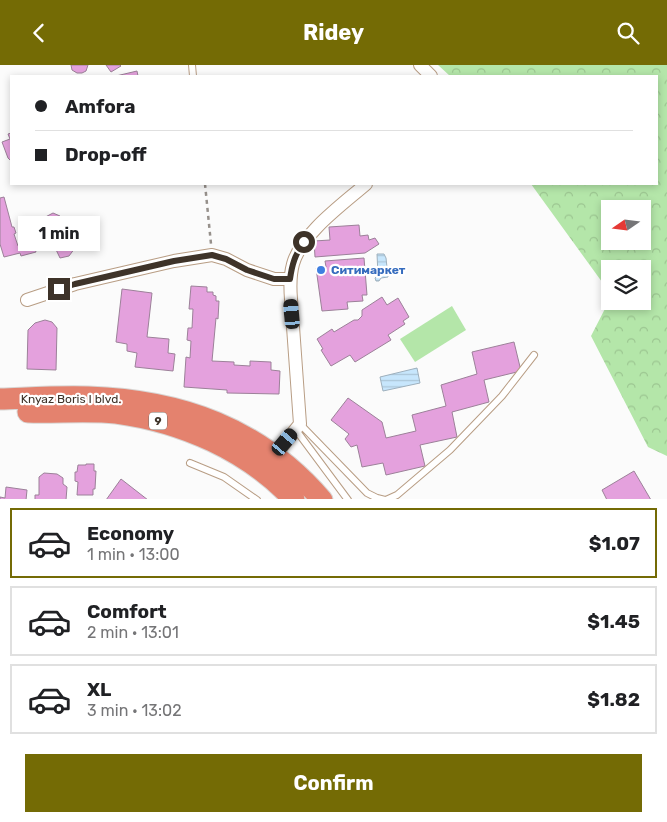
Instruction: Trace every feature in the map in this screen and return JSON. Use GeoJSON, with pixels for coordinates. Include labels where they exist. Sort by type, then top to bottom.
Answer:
{"type":"FeatureCollection","features":[{"type":"Feature","properties":{"kind":"highway","name":"Knyaz Boris I blvd."},"geometry":{"type":"LineString","coordinates":[[0,399],[87,397],[130,400],[182,409],[256,442],[285,462],[322,499]]}},
{"type":"Feature","properties":{"kind":"highway","name":"Knyaz Boris I blvd."},"geometry":{"type":"LineString","coordinates":[[0,412],[114,413],[160,421],[201,435],[250,462],[294,499]]}},
{"type":"Feature","properties":{"kind":"street"},"geometry":{"type":"LineString","coordinates":[[420,65],[430,75]]}},
{"type":"Feature","properties":{"kind":"street"},"geometry":{"type":"LineString","coordinates":[[275,455],[298,427],[290,279],[292,264],[297,251],[310,234],[365,185]]}},
{"type":"Feature","properties":{"kind":"street"},"geometry":{"type":"LineString","coordinates":[[27,300],[75,284],[174,261],[212,255],[274,279],[290,279]]}},
{"type":"Feature","properties":{"kind":"lane"},"geometry":{"type":"LineString","coordinates":[[298,427],[367,493],[377,499],[386,499],[397,495],[450,450],[502,396],[534,355]]}},
{"type":"Feature","properties":{"kind":"lane"},"geometry":{"type":"LineString","coordinates":[[298,427],[348,499]]}},
{"type":"Feature","properties":{"kind":"lane"},"geometry":{"type":"LineString","coordinates":[[190,463],[224,477],[257,499]]}},
{"type":"Feature","properties":{"kind":"path"},"geometry":{"type":"LineString","coordinates":[[205,185],[212,255]]}},
{"type":"Feature","properties":{"kind":"green space"},"geometry":{"type":"Polygon","coordinates":[[[438,65],[667,65],[667,456],[648,447],[591,336],[604,310],[651,310],[651,260],[601,260],[601,281],[532,185],[658,185],[658,75],[449,75],[438,65]]]}},
{"type":"Feature","properties":{"kind":"green space"},"geometry":{"type":"Polygon","coordinates":[[[452,306],[466,330],[415,362],[400,339],[452,306]]]}},
{"type":"Feature","properties":{"kind":"water"},"geometry":{"type":"Polygon","coordinates":[[[377,254],[384,254],[386,258],[388,277],[381,278],[379,281],[376,281],[375,278],[378,275],[377,254]]]}},
{"type":"Feature","properties":{"kind":"water"},"geometry":{"type":"Polygon","coordinates":[[[417,368],[420,383],[383,391],[380,377],[417,368]]]}},
{"type":"Feature","properties":{"kind":"building"},"geometry":{"type":"Polygon","coordinates":[[[71,65],[88,65],[86,71],[77,73],[72,70],[71,65]]]}},
{"type":"Feature","properties":{"kind":"building"},"geometry":{"type":"Polygon","coordinates":[[[106,65],[120,65],[121,66],[111,72],[106,65]]]}},
{"type":"Feature","properties":{"kind":"building"},"geometry":{"type":"Polygon","coordinates":[[[137,71],[138,75],[120,75],[137,71]]]}},
{"type":"Feature","properties":{"kind":"building"},"geometry":{"type":"Polygon","coordinates":[[[10,139],[10,160],[8,158],[2,142],[10,139]]]}},
{"type":"Feature","properties":{"kind":"building"},"geometry":{"type":"Polygon","coordinates":[[[4,197],[12,227],[14,227],[16,233],[14,234],[18,246],[33,242],[36,252],[21,256],[20,253],[4,257],[0,244],[0,198],[4,197]]]}},
{"type":"Feature","properties":{"kind":"building"},"geometry":{"type":"Polygon","coordinates":[[[53,213],[60,216],[62,225],[69,227],[74,233],[76,240],[75,248],[69,256],[60,258],[49,235],[41,238],[36,222],[53,213]]]}},
{"type":"Feature","properties":{"kind":"building"},"geometry":{"type":"Polygon","coordinates":[[[359,225],[360,236],[368,235],[369,240],[375,238],[379,244],[365,253],[315,257],[314,241],[330,240],[329,227],[359,225]]]}},
{"type":"Feature","properties":{"kind":"building"},"geometry":{"type":"Polygon","coordinates":[[[364,258],[367,295],[362,295],[363,301],[347,302],[348,309],[322,311],[316,268],[326,267],[325,261],[364,258]]]}},
{"type":"Feature","properties":{"kind":"building"},"geometry":{"type":"Polygon","coordinates":[[[191,286],[207,287],[207,292],[213,292],[213,295],[216,296],[216,301],[219,301],[212,361],[234,362],[234,365],[250,366],[250,361],[271,362],[271,370],[280,371],[279,394],[227,393],[227,390],[184,387],[186,357],[190,358],[191,341],[187,340],[188,328],[192,328],[193,309],[189,309],[191,286]]]}},
{"type":"Feature","properties":{"kind":"building"},"geometry":{"type":"Polygon","coordinates":[[[122,289],[152,293],[147,337],[169,339],[168,353],[175,354],[173,371],[135,367],[137,353],[127,351],[127,344],[116,342],[122,289]]]}},
{"type":"Feature","properties":{"kind":"building"},"geometry":{"type":"Polygon","coordinates":[[[382,297],[387,305],[398,298],[409,317],[403,321],[405,324],[388,335],[391,340],[355,362],[350,355],[331,366],[321,350],[323,349],[317,339],[332,329],[334,332],[354,320],[358,320],[362,316],[362,310],[382,297]]]}},
{"type":"Feature","properties":{"kind":"building"},"geometry":{"type":"Polygon","coordinates":[[[45,320],[52,322],[57,328],[56,370],[27,369],[28,330],[35,323],[45,320]]]}},
{"type":"Feature","properties":{"kind":"building"},"geometry":{"type":"Polygon","coordinates":[[[514,342],[521,371],[484,380],[489,402],[452,412],[457,437],[420,445],[425,466],[386,475],[383,463],[362,467],[357,445],[351,447],[345,439],[349,434],[331,420],[348,398],[382,422],[386,438],[416,431],[412,415],[446,406],[441,385],[477,374],[472,352],[514,342]]]}},
{"type":"Feature","properties":{"kind":"building"},"geometry":{"type":"Polygon","coordinates":[[[94,464],[94,471],[96,471],[95,489],[93,489],[93,495],[77,495],[78,482],[75,481],[75,472],[77,472],[78,465],[94,464]]]}},
{"type":"Feature","properties":{"kind":"building"},"geometry":{"type":"Polygon","coordinates":[[[634,471],[650,499],[606,499],[602,490],[634,471]]]}},
{"type":"Feature","properties":{"kind":"building"},"geometry":{"type":"Polygon","coordinates":[[[44,473],[57,474],[63,478],[63,484],[67,487],[66,499],[35,499],[35,495],[39,495],[39,477],[44,473]]]}},
{"type":"Feature","properties":{"kind":"building"},"geometry":{"type":"Polygon","coordinates":[[[121,479],[147,499],[107,499],[121,479]]]}},
{"type":"Feature","properties":{"kind":"building"},"geometry":{"type":"Polygon","coordinates":[[[6,487],[27,490],[26,499],[0,499],[0,497],[5,498],[6,487]]]}},
{"type":"Feature","properties":{"kind":"place","name":"Ситимаркет"},"geometry":{"type":"Point","coordinates":[321,270]}},
{"type":"Feature","properties":{"kind":"route"},"geometry":{"type":"LineString","coordinates":[[59,289],[174,261],[212,255],[274,279],[290,279],[292,264],[297,251],[304,242]]}}]}
